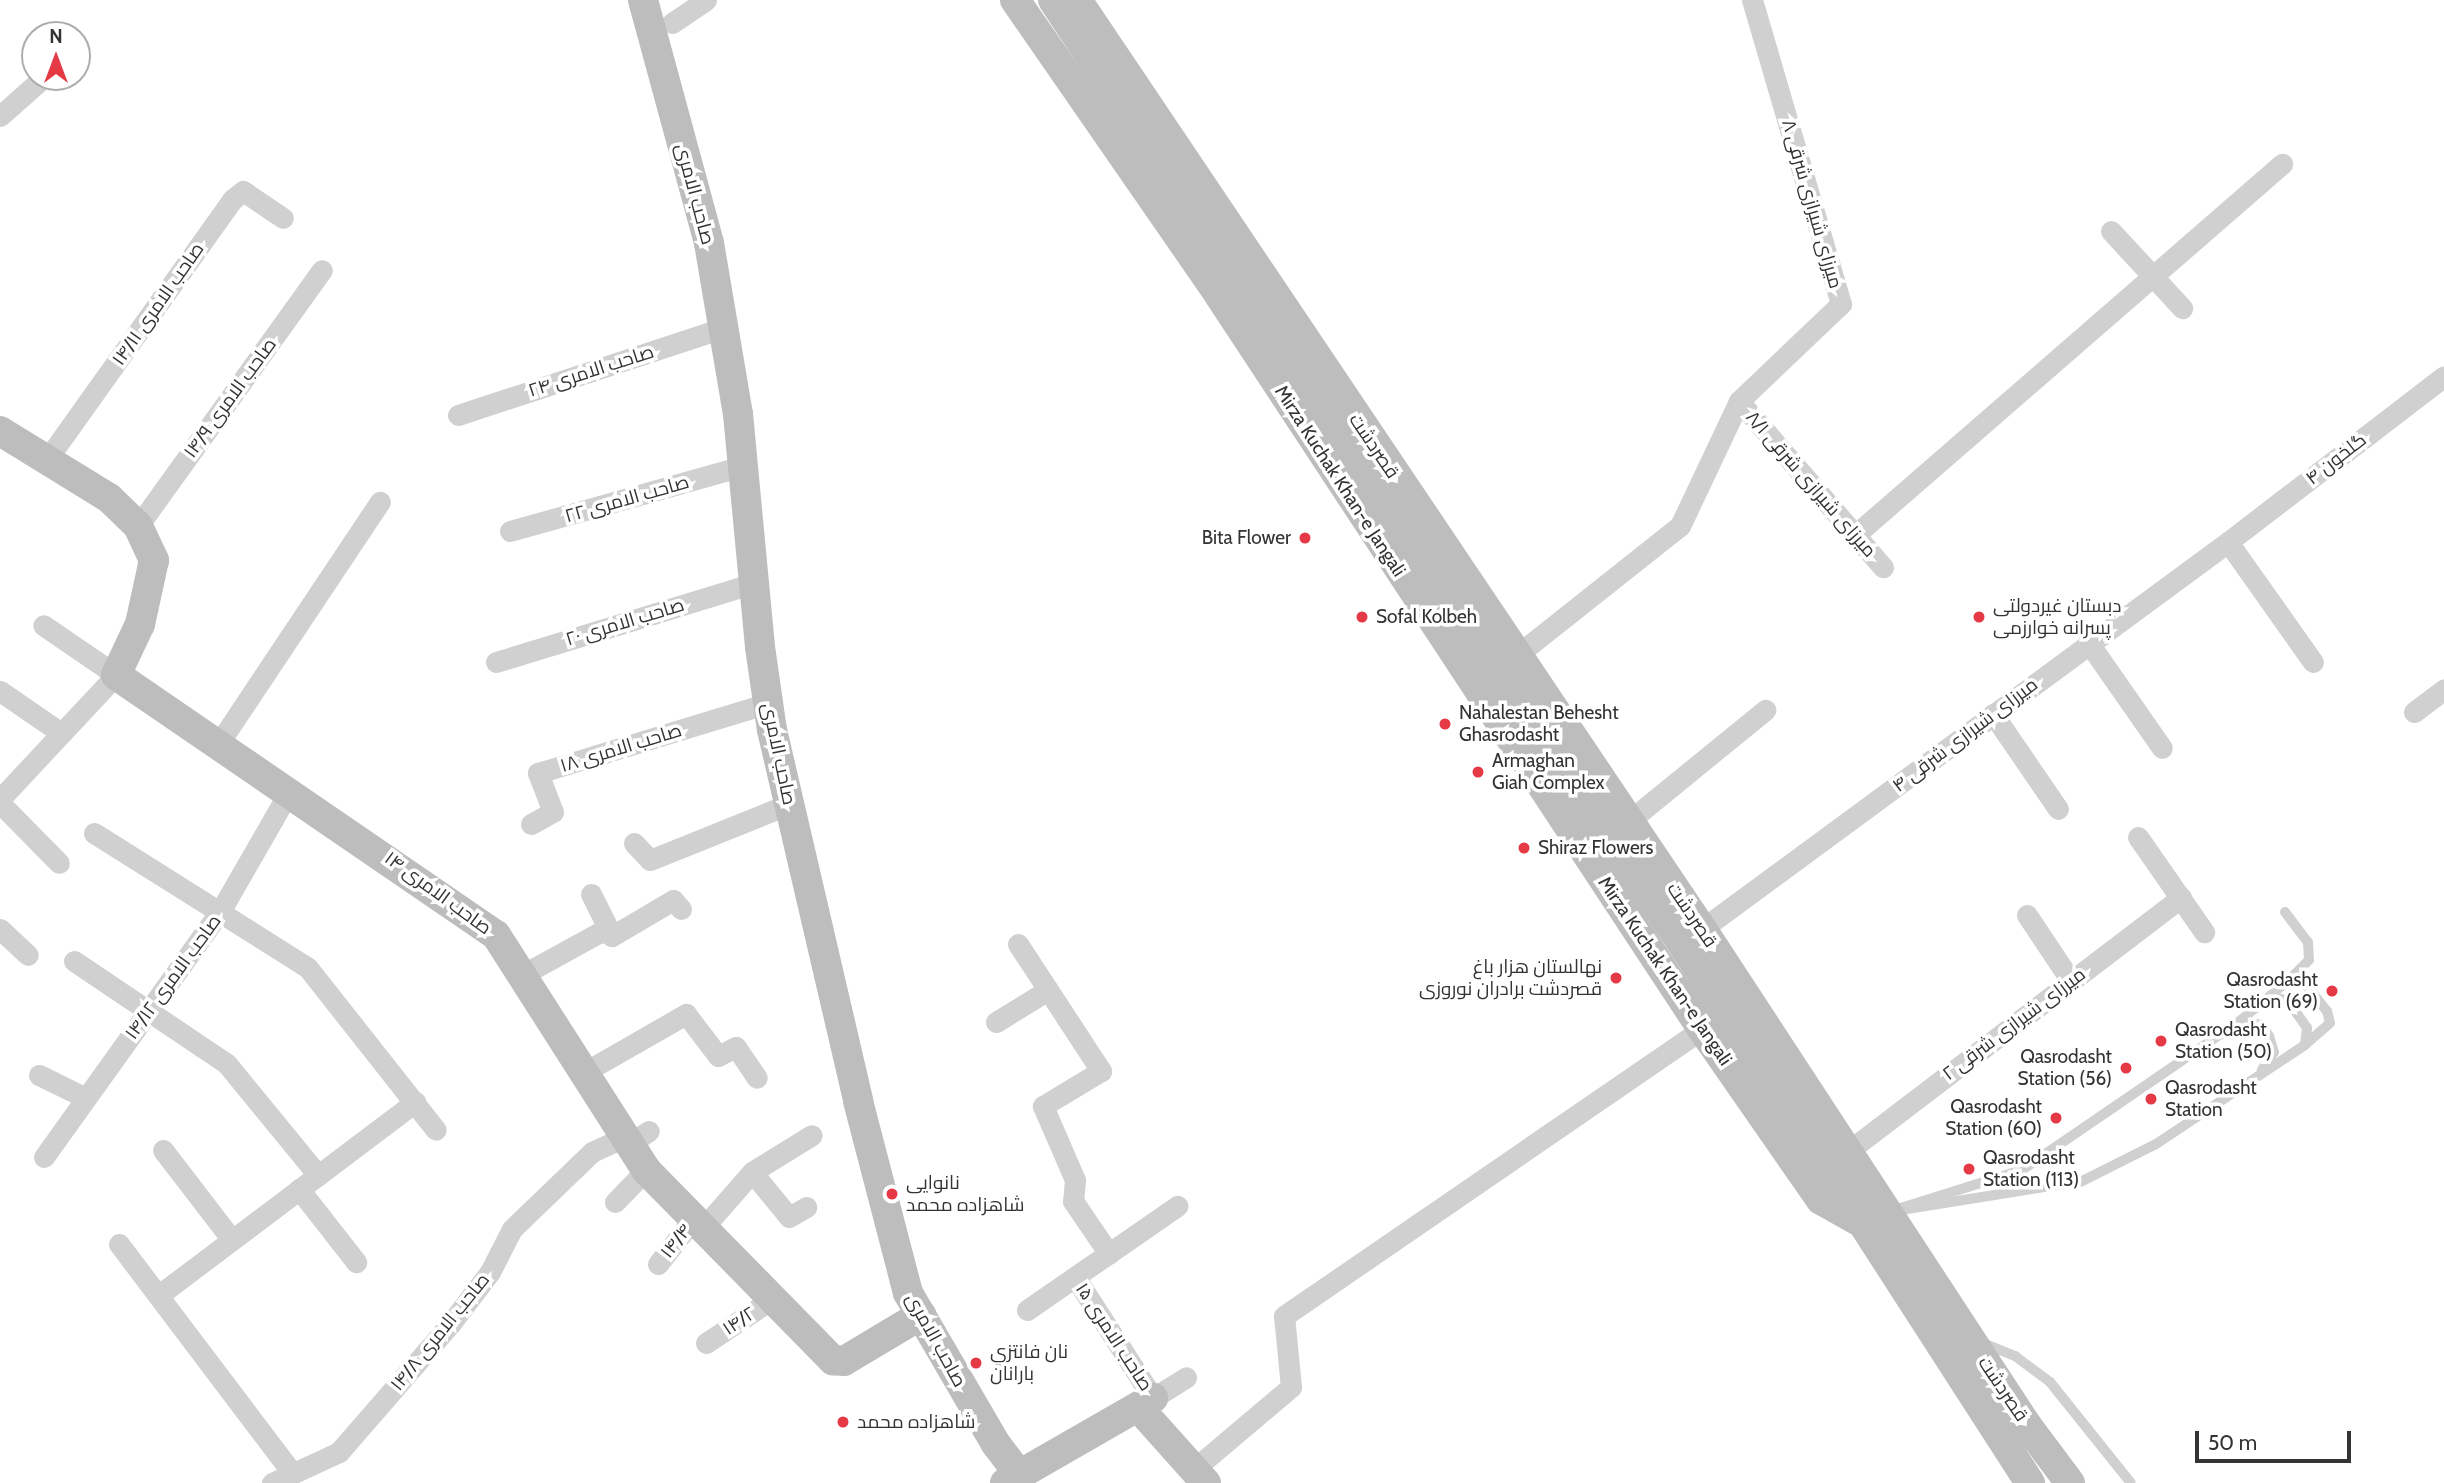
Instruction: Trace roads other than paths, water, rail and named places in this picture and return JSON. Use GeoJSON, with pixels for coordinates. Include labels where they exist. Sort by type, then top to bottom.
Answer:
{"type":"FeatureCollection","features":[{"type":"Feature","properties":{"kind":"main road","name":"صاحب الامری"},"geometry":{"type":"LineString","coordinates":[[643,0],[709,243],[725,327],[743,466],[768,703],[864,1124],[908,1293],[996,1444],[1012,1479]]}},
{"type":"Feature","properties":{"kind":"main road","name":"Mirza Kuchak Khan-e Jangali"},"geometry":{"type":"LineString","coordinates":[[1016,0],[1360,488],[1702,1029],[1821,1200],[1877,1219]]}},
{"type":"Feature","properties":{"kind":"main road","name":"قصردشت"},"geometry":{"type":"LineString","coordinates":[[1053,0],[1360,488],[1619,827]]}},
{"type":"Feature","properties":{"kind":"main road","name":"قصردشت"},"geometry":{"type":"LineString","coordinates":[[1077,0],[1517,655],[1619,827],[1877,1219],[2030,1483]]}},
{"type":"Feature","properties":{"kind":"main road"},"geometry":{"type":"LineString","coordinates":[[0,431],[48,458],[109,498],[138,526],[154,560],[140,624],[116,675]]}},
{"type":"Feature","properties":{"kind":"main road","name":"۱۴ صاحب الامری"},"geometry":{"type":"LineString","coordinates":[[116,675],[290,790],[496,935],[583,1073],[634,1138],[646,1170],[833,1360],[844,1361],[921,1315]]}},
{"type":"Feature","properties":{"kind":"main road","name":"قصردشت"},"geometry":{"type":"LineString","coordinates":[[1877,1219],[1969,1338],[2070,1483]]}},
{"type":"Feature","properties":{"kind":"main road"},"geometry":{"type":"LineString","coordinates":[[1012,1479],[1146,1403],[1200,1476]]}},
{"type":"Feature","properties":{"kind":"street"},"geometry":{"type":"LineString","coordinates":[[672,23],[706,0]]}},
{"type":"Feature","properties":{"kind":"street","name":"۸ میرزای شیرازی شرقی"},"geometry":{"type":"LineString","coordinates":[[1517,655],[1680,526],[1739,401],[1841,304],[1752,0]]}},
{"type":"Feature","properties":{"kind":"street"},"geometry":{"type":"LineString","coordinates":[[0,116],[28,91]]}},
{"type":"Feature","properties":{"kind":"street"},"geometry":{"type":"LineString","coordinates":[[1856,535],[2283,164]]}},
{"type":"Feature","properties":{"kind":"street","name":"۱۴/۱۱ صاحب الامری"},"geometry":{"type":"LineString","coordinates":[[48,458],[233,198],[243,191],[283,218]]}},
{"type":"Feature","properties":{"kind":"street"},"geometry":{"type":"LineString","coordinates":[[2110,231],[2182,308]]}},
{"type":"Feature","properties":{"kind":"street","name":"۱۴/۹ صاحب الامری"},"geometry":{"type":"LineString","coordinates":[[138,526],[322,270]]}},
{"type":"Feature","properties":{"kind":"street","name":"۲۴ صاحب الامری"},"geometry":{"type":"LineString","coordinates":[[458,415],[725,327]]}},
{"type":"Feature","properties":{"kind":"street","name":"۴ گلخون"},"geometry":{"type":"LineString","coordinates":[[2228,542],[2444,376]]}},
{"type":"Feature","properties":{"kind":"street","name":"۸/۱ میرزای شیرازی شرقی"},"geometry":{"type":"LineString","coordinates":[[1739,401],[1883,567]]}},
{"type":"Feature","properties":{"kind":"street","name":"۲۲ صاحب الامری"},"geometry":{"type":"LineString","coordinates":[[510,531],[743,466]]}},
{"type":"Feature","properties":{"kind":"street"},"geometry":{"type":"LineString","coordinates":[[219,743],[380,502]]}},
{"type":"Feature","properties":{"kind":"street"},"geometry":{"type":"LineString","coordinates":[[2228,542],[2313,662]]}},
{"type":"Feature","properties":{"kind":"street","name":"۴ میرزای شیرازی شرقی"},"geometry":{"type":"LineString","coordinates":[[1692,936],[2088,642],[2228,542]]}},
{"type":"Feature","properties":{"kind":"street","name":"۲۰ صاحب الامری"},"geometry":{"type":"LineString","coordinates":[[496,662],[754,583]]}},
{"type":"Feature","properties":{"kind":"street"},"geometry":{"type":"LineString","coordinates":[[43,625],[116,675],[0,801],[60,863]]}},
{"type":"Feature","properties":{"kind":"street"},"geometry":{"type":"LineString","coordinates":[[2088,642],[2162,748]]}},
{"type":"Feature","properties":{"kind":"street"},"geometry":{"type":"LineString","coordinates":[[2414,712],[2444,689]]}},
{"type":"Feature","properties":{"kind":"street"},"geometry":{"type":"LineString","coordinates":[[0,691],[61,733]]}},
{"type":"Feature","properties":{"kind":"street","name":"۱۸ صاحب الامری"},"geometry":{"type":"LineString","coordinates":[[531,824],[553,812],[538,773],[768,703]]}},
{"type":"Feature","properties":{"kind":"street"},"geometry":{"type":"LineString","coordinates":[[1619,827],[1765,710]]}},
{"type":"Feature","properties":{"kind":"street"},"geometry":{"type":"LineString","coordinates":[[1993,714],[2058,809]]}},
{"type":"Feature","properties":{"kind":"street","name":"۱۴/۱۲ صاحب الامری"},"geometry":{"type":"LineString","coordinates":[[44,1157],[221,911],[290,790]]}},
{"type":"Feature","properties":{"kind":"street"},"geometry":{"type":"LineString","coordinates":[[634,843],[650,860],[789,804]]}},
{"type":"Feature","properties":{"kind":"street"},"geometry":{"type":"LineString","coordinates":[[94,833],[309,968],[436,1130]]}},
{"type":"Feature","properties":{"kind":"street"},"geometry":{"type":"LineString","coordinates":[[2138,837],[2204,932]]}},
{"type":"Feature","properties":{"kind":"street"},"geometry":{"type":"LineString","coordinates":[[591,894],[612,936]]}},
{"type":"Feature","properties":{"kind":"street","name":"۲ میرزای شیرازی شرقی"},"geometry":{"type":"LineString","coordinates":[[1837,1158],[2181,898]]}},
{"type":"Feature","properties":{"kind":"street"},"geometry":{"type":"LineString","coordinates":[[612,936],[673,900],[681,909]]}},
{"type":"Feature","properties":{"kind":"street"},"geometry":{"type":"LineString","coordinates":[[2026,915],[2071,981]]}},
{"type":"Feature","properties":{"kind":"street"},"geometry":{"type":"LineString","coordinates":[[0,929],[28,956]]}},
{"type":"Feature","properties":{"kind":"street"},"geometry":{"type":"LineString","coordinates":[[522,975],[602,931],[612,936]]}},
{"type":"Feature","properties":{"kind":"street"},"geometry":{"type":"LineString","coordinates":[[1018,944],[1101,1071],[1043,1106],[1075,1180],[1073,1201],[1109,1254]]}},
{"type":"Feature","properties":{"kind":"street"},"geometry":{"type":"LineString","coordinates":[[74,961],[227,1064],[318,1175]]}},
{"type":"Feature","properties":{"kind":"street"},"geometry":{"type":"LineString","coordinates":[[996,1022],[1048,990]]}},
{"type":"Feature","properties":{"kind":"street"},"geometry":{"type":"LineString","coordinates":[[583,1073],[686,1014],[719,1056],[736,1047],[757,1077]]}},
{"type":"Feature","properties":{"kind":"street"},"geometry":{"type":"LineString","coordinates":[[1200,1476],[1291,1387],[1284,1316],[1702,1029]]}},
{"type":"Feature","properties":{"kind":"street"},"geometry":{"type":"LineString","coordinates":[[39,1075],[86,1098]]}},
{"type":"Feature","properties":{"kind":"street"},"geometry":{"type":"LineString","coordinates":[[159,1295],[415,1102]]}},
{"type":"Feature","properties":{"kind":"street","name":"۱۴/۴"},"geometry":{"type":"LineString","coordinates":[[658,1264],[752,1172],[813,1135]]}},
{"type":"Feature","properties":{"kind":"street","name":"صاحب الامری ۱۴/۸"},"geometry":{"type":"LineString","coordinates":[[272,1483],[339,1451],[451,1323],[490,1272],[512,1229],[592,1152],[634,1138]]}},
{"type":"Feature","properties":{"kind":"street"},"geometry":{"type":"LineString","coordinates":[[163,1150],[232,1240]]}},
{"type":"Feature","properties":{"kind":"street"},"geometry":{"type":"LineString","coordinates":[[615,1202],[646,1170]]}},
{"type":"Feature","properties":{"kind":"street"},"geometry":{"type":"LineString","coordinates":[[752,1172],[789,1217],[806,1207]]}},
{"type":"Feature","properties":{"kind":"street"},"geometry":{"type":"LineString","coordinates":[[299,1189],[356,1262]]}},
{"type":"Feature","properties":{"kind":"street"},"geometry":{"type":"LineString","coordinates":[[1027,1310],[1177,1206]]}},
{"type":"Feature","properties":{"kind":"street"},"geometry":{"type":"LineString","coordinates":[[119,1244],[293,1474]]}},
{"type":"Feature","properties":{"kind":"street","name":"۱۵ صاحب الامری"},"geometry":{"type":"LineString","coordinates":[[1075,1277],[1146,1403]]}},
{"type":"Feature","properties":{"kind":"street","name":"۱۴/۲"},"geometry":{"type":"LineString","coordinates":[[706,1343],[772,1299]]}},
{"type":"Feature","properties":{"kind":"street"},"geometry":{"type":"LineString","coordinates":[[1146,1403],[1186,1377]]}},
{"type":"Feature","properties":{"kind":"lane"},"geometry":{"type":"LineString","coordinates":[[1877,1219],[2022,1170],[2241,1020],[2309,960],[2308,942],[2286,912]]}},
{"type":"Feature","properties":{"kind":"lane"},"geometry":{"type":"LineString","coordinates":[[1877,1219],[2082,1181],[2155,1144],[2305,1045],[2330,1023],[2327,1011],[2305,982],[2289,980]]}},
{"type":"Feature","properties":{"kind":"lane"},"geometry":{"type":"LineString","coordinates":[[2270,997],[2287,1000],[2298,1015],[2307,1028],[2305,1045]]}},
{"type":"Feature","properties":{"kind":"lane"},"geometry":{"type":"LineString","coordinates":[[2241,1020],[2261,1025],[2269,1036],[2274,1052],[2261,1072]]}},
{"type":"Feature","properties":{"kind":"lane"},"geometry":{"type":"LineString","coordinates":[[1969,1338],[2015,1356],[2050,1382],[2131,1483]]}},
{"type":"Feature","properties":{"kind":"place","name":"Bita Flower"},"geometry":{"type":"Point","coordinates":[1305,538]}},
{"type":"Feature","properties":{"kind":"place","name":"Sofal Kolbeh"},"geometry":{"type":"Point","coordinates":[1362,617]}},
{"type":"Feature","properties":{"kind":"place","name":"دبستان غیردولتی پسرانه خوارزمی"},"geometry":{"type":"Point","coordinates":[1979,617]}},
{"type":"Feature","properties":{"kind":"place","name":"Nahalestan Behesht Ghasrodasht"},"geometry":{"type":"Point","coordinates":[1445,724]}},
{"type":"Feature","properties":{"kind":"place","name":"Armaghan Giah Complex"},"geometry":{"type":"Point","coordinates":[1478,772]}},
{"type":"Feature","properties":{"kind":"place","name":"Shiraz Flowers"},"geometry":{"type":"Point","coordinates":[1524,848]}},
{"type":"Feature","properties":{"kind":"place","name":"نهالستان هزار باغ قصردشت برادران نوروزی"},"geometry":{"type":"Point","coordinates":[1616,978]}},
{"type":"Feature","properties":{"kind":"place","name":"Qasrodasht Station (69)"},"geometry":{"type":"Point","coordinates":[2332,991]}},
{"type":"Feature","properties":{"kind":"place","name":"Qasrodasht Station (50)"},"geometry":{"type":"Point","coordinates":[2161,1041]}},
{"type":"Feature","properties":{"kind":"place","name":"Qasrodasht Station (56)"},"geometry":{"type":"Point","coordinates":[2126,1068]}},
{"type":"Feature","properties":{"kind":"place","name":"Qasrodasht Station"},"geometry":{"type":"Point","coordinates":[2151,1099]}},
{"type":"Feature","properties":{"kind":"place","name":"Qasrodasht Station (60)"},"geometry":{"type":"Point","coordinates":[2056,1118]}},
{"type":"Feature","properties":{"kind":"place","name":"Qasrodasht Station (113)"},"geometry":{"type":"Point","coordinates":[1969,1169]}},
{"type":"Feature","properties":{"kind":"place","name":"نانوایی شاهزاده محمد"},"geometry":{"type":"Point","coordinates":[892,1194]}},
{"type":"Feature","properties":{"kind":"place","name":"نان فانتزي بارانان"},"geometry":{"type":"Point","coordinates":[976,1363]}},
{"type":"Feature","properties":{"kind":"place","name":"شاهزاده محمد"},"geometry":{"type":"Point","coordinates":[843,1422]}}]}
